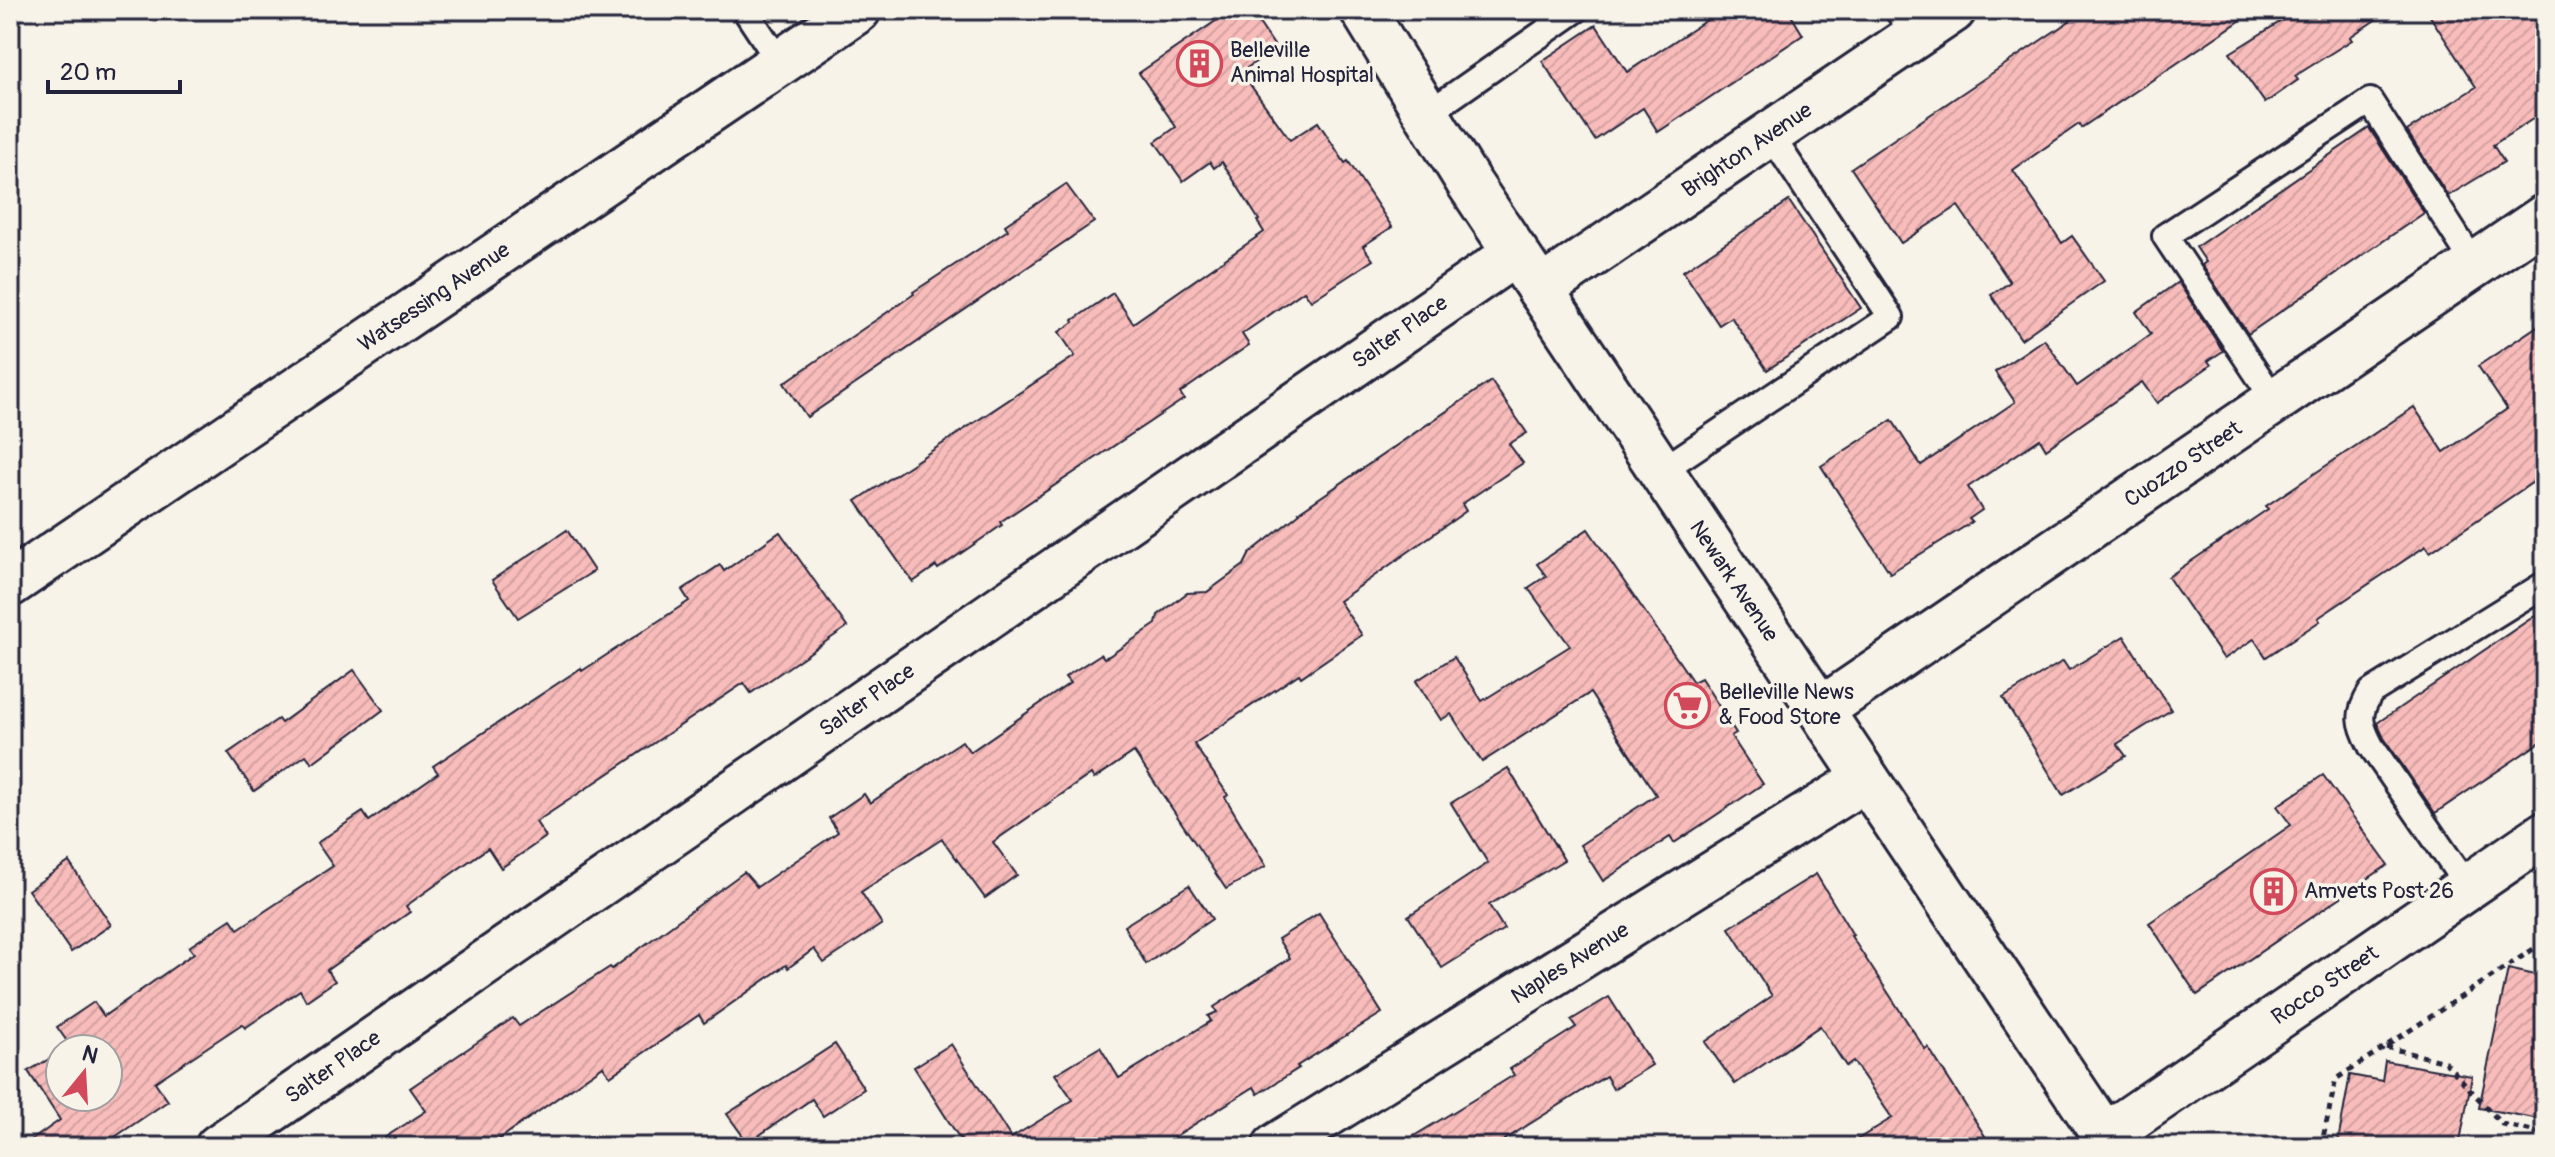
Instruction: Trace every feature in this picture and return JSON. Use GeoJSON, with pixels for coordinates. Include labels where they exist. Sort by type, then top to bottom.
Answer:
{"type":"FeatureCollection","features":[{"type":"Feature","properties":{"kind":"street","name":"Watsessing Avenue"},"geometry":{"type":"LineString","coordinates":[[10,584],[858,10]]}},
{"type":"Feature","properties":{"kind":"street","name":"Newark Avenue"},"geometry":{"type":"LineString","coordinates":[[1363,10],[1540,290],[2109,1142]]}},
{"type":"Feature","properties":{"kind":"street","name":"Brighton Avenue"},"geometry":{"type":"LineString","coordinates":[[1540,290],[1770,134],[1906,23],[1953,10]]}},
{"type":"Feature","properties":{"kind":"street","name":"Cuozzo Street"},"geometry":{"type":"LineString","coordinates":[[1821,710],[2545,217]]}},
{"type":"Feature","properties":{"kind":"street","name":"Salter Place"},"geometry":{"type":"LineString","coordinates":[[218,1147],[1516,253]]}},
{"type":"Feature","properties":{"kind":"street","name":"Naples Avenue"},"geometry":{"type":"LineString","coordinates":[[1275,1147],[1865,779]]}},
{"type":"Feature","properties":{"kind":"street","name":"Rocco Street"},"geometry":{"type":"LineString","coordinates":[[2109,1142],[2545,834]]}},
{"type":"Feature","properties":{"kind":"lane"},"geometry":{"type":"LineString","coordinates":[[745,10],[780,63]]}},
{"type":"Feature","properties":{"kind":"lane"},"geometry":{"type":"LineString","coordinates":[[1427,114],[1576,10]]}},
{"type":"Feature","properties":{"kind":"lane"},"geometry":{"type":"LineString","coordinates":[[2275,401],[2165,236],[2370,101],[2475,265]]}},
{"type":"Feature","properties":{"kind":"lane"},"geometry":{"type":"LineString","coordinates":[[1661,471],[1891,317],[1770,134]]}},
{"type":"Feature","properties":{"kind":"lane"},"geometry":{"type":"LineString","coordinates":[[2468,887],[2371,746],[2362,729],[2360,709],[2371,692],[2545,584]]}},
{"type":"Feature","properties":{"kind":"path"},"geometry":{"type":"LineString","coordinates":[[2321,1147],[2336,1079],[2535,948],[2545,950]]}},
{"type":"Feature","properties":{"kind":"path"},"geometry":{"type":"LineString","coordinates":[[2385,1047],[2445,1062],[2502,1124],[2545,1134]]}},
{"type":"Feature","properties":{"kind":"building"},"geometry":{"type":"Polygon","coordinates":[[[1232,10],[1250,10],[1276,48],[1241,72],[1290,140],[1318,122],[1392,227],[1363,246],[1373,260],[1311,301],[1304,291],[1242,334],[1249,345],[1180,393],[1184,399],[1000,522],[1002,525],[938,569],[936,566],[913,582],[856,501],[1075,356],[1059,332],[1113,293],[1133,323],[1264,232],[1222,162],[1214,168],[1210,162],[1183,181],[1155,142],[1176,127],[1139,73],[1232,10]]]}},
{"type":"Feature","properties":{"kind":"building"},"geometry":{"type":"Polygon","coordinates":[[[1722,10],[1788,10],[1803,35],[1658,132],[1643,108],[1595,140],[1542,61],[1596,25],[1627,72],[1722,10]]]}},
{"type":"Feature","properties":{"kind":"building"},"geometry":{"type":"Polygon","coordinates":[[[2086,10],[2256,10],[2013,170],[2062,243],[2072,236],[2104,281],[2021,339],[1991,295],[2010,282],[1958,206],[1901,243],[1851,168],[2086,10]]]}},
{"type":"Feature","properties":{"kind":"building"},"geometry":{"type":"Polygon","coordinates":[[[2299,10],[2390,10],[2350,37],[2352,40],[2295,76],[2298,80],[2265,103],[2230,53],[2299,10]]]}},
{"type":"Feature","properties":{"kind":"building"},"geometry":{"type":"Polygon","coordinates":[[[2426,10],[2545,10],[2545,111],[2493,145],[2504,162],[2448,196],[2407,131],[2476,87],[2426,10]]]}},
{"type":"Feature","properties":{"kind":"building"},"geometry":{"type":"Polygon","coordinates":[[[2369,128],[2424,213],[2248,334],[2202,265],[2206,262],[2196,247],[2369,128]]]}},
{"type":"Feature","properties":{"kind":"building"},"geometry":{"type":"Polygon","coordinates":[[[1066,184],[1094,222],[807,417],[784,383],[1008,230],[1005,225],[1066,184]]]}},
{"type":"Feature","properties":{"kind":"building"},"geometry":{"type":"Polygon","coordinates":[[[1789,201],[1861,308],[1767,370],[1731,317],[1719,325],[1683,271],[1789,201]]]}},
{"type":"Feature","properties":{"kind":"building"},"geometry":{"type":"Polygon","coordinates":[[[2178,282],[2223,351],[2208,361],[2211,365],[2157,403],[2142,382],[2046,449],[2040,439],[1968,487],[1982,510],[1969,519],[1972,522],[1890,573],[1821,466],[1892,420],[1921,465],[2015,402],[1995,372],[2044,339],[2077,386],[2151,334],[2136,312],[2178,282]]]}},
{"type":"Feature","properties":{"kind":"building"},"geometry":{"type":"Polygon","coordinates":[[[2545,321],[2545,474],[2430,552],[2426,546],[2318,618],[2320,621],[2266,657],[2254,639],[2224,659],[2168,577],[2268,509],[2266,506],[2414,407],[2444,452],[2507,409],[2478,366],[2545,321]]]}},
{"type":"Feature","properties":{"kind":"building"},"geometry":{"type":"Polygon","coordinates":[[[1491,381],[1527,433],[1509,444],[1523,463],[1462,504],[1466,511],[1339,601],[1362,635],[1194,744],[1228,795],[1225,797],[1266,866],[1226,889],[1134,752],[1094,779],[1091,774],[993,842],[1017,875],[985,898],[942,839],[861,892],[882,924],[824,963],[814,949],[704,1023],[699,1015],[610,1076],[603,1066],[488,1147],[370,1147],[426,1111],[410,1088],[513,1018],[519,1026],[610,967],[612,969],[744,872],[757,887],[838,832],[829,818],[864,794],[870,803],[962,741],[970,752],[1070,683],[1065,677],[1101,654],[1104,658],[1109,656],[1156,624],[1158,615],[1187,593],[1207,592],[1244,565],[1250,553],[1299,512],[1491,381]]]}},
{"type":"Feature","properties":{"kind":"building"},"geometry":{"type":"Polygon","coordinates":[[[1588,529],[1693,682],[1701,678],[1736,733],[1731,736],[1763,784],[1674,843],[1670,837],[1603,881],[1580,845],[1656,795],[1590,693],[1482,762],[1451,714],[1441,720],[1416,681],[1454,657],[1482,701],[1570,646],[1528,588],[1546,576],[1537,564],[1588,529]]]}},
{"type":"Feature","properties":{"kind":"building"},"geometry":{"type":"Polygon","coordinates":[[[567,530],[594,571],[518,618],[492,580],[567,530]]]}},
{"type":"Feature","properties":{"kind":"building"},"geometry":{"type":"Polygon","coordinates":[[[780,532],[847,627],[751,693],[744,683],[536,822],[546,837],[501,868],[488,848],[406,906],[410,912],[327,970],[335,981],[306,1001],[300,990],[245,1028],[242,1024],[155,1082],[168,1101],[100,1147],[22,1147],[60,1120],[55,1113],[124,1113],[124,1033],[61,1033],[57,1027],[94,1002],[104,1016],[194,953],[189,947],[231,919],[238,929],[333,866],[317,843],[363,812],[369,821],[438,773],[433,766],[689,601],[682,590],[720,565],[724,571],[780,532]]]}},
{"type":"Feature","properties":{"kind":"building"},"geometry":{"type":"Polygon","coordinates":[[[2545,609],[2545,739],[2435,813],[2377,723],[2545,609]]]}},
{"type":"Feature","properties":{"kind":"building"},"geometry":{"type":"Polygon","coordinates":[[[2124,636],[2171,710],[2117,744],[2126,756],[2063,795],[2003,698],[2063,661],[2069,670],[2124,636]]]}},
{"type":"Feature","properties":{"kind":"building"},"geometry":{"type":"Polygon","coordinates":[[[354,670],[383,710],[312,763],[306,755],[254,791],[228,753],[278,719],[281,723],[354,670]]]}},
{"type":"Feature","properties":{"kind":"building"},"geometry":{"type":"Polygon","coordinates":[[[1508,768],[1564,860],[1489,905],[1504,929],[1442,968],[1408,916],[1488,863],[1451,803],[1508,768]]]}},
{"type":"Feature","properties":{"kind":"building","name":"Amvets Post 26"},"geometry":{"type":"Polygon","coordinates":[[[2323,775],[2388,865],[2197,995],[2149,923],[2291,825],[2277,806],[2323,775]]]}},
{"type":"Feature","properties":{"kind":"building"},"geometry":{"type":"Polygon","coordinates":[[[69,862],[111,925],[71,952],[28,890],[69,862]]]}},
{"type":"Feature","properties":{"kind":"building"},"geometry":{"type":"Polygon","coordinates":[[[1816,874],[1851,936],[1992,1147],[1845,1147],[1892,1118],[1853,1061],[1846,1066],[1820,1026],[1735,1084],[1705,1042],[1772,996],[1729,928],[1816,874]]]}},
{"type":"Feature","properties":{"kind":"building"},"geometry":{"type":"Polygon","coordinates":[[[1189,885],[1212,919],[1146,964],[1124,926],[1189,885]]]}},
{"type":"Feature","properties":{"kind":"building"},"geometry":{"type":"Polygon","coordinates":[[[1319,913],[1382,1013],[1258,1094],[1254,1087],[1158,1147],[965,1147],[914,1067],[951,1044],[1011,1138],[1073,1100],[1055,1074],[1100,1047],[1119,1078],[1211,1021],[1208,1016],[1217,1012],[1214,1007],[1290,958],[1278,939],[1319,913]]]}},
{"type":"Feature","properties":{"kind":"building"},"geometry":{"type":"Polygon","coordinates":[[[2508,969],[2545,977],[2545,1120],[2479,1108],[2508,969]]]}},
{"type":"Feature","properties":{"kind":"building"},"geometry":{"type":"Polygon","coordinates":[[[1609,997],[1652,1065],[1613,1089],[1606,1076],[1493,1147],[1396,1147],[1514,1075],[1510,1069],[1576,1027],[1571,1020],[1609,997]]]}},
{"type":"Feature","properties":{"kind":"building"},"geometry":{"type":"Polygon","coordinates":[[[835,1044],[864,1089],[823,1116],[812,1099],[748,1143],[727,1114],[835,1044]]]}},
{"type":"Feature","properties":{"kind":"building"},"geometry":{"type":"Polygon","coordinates":[[[2385,1061],[2472,1076],[2459,1147],[2337,1147],[2350,1075],[2382,1081],[2385,1061]]]}},
{"type":"Feature","properties":{"kind":"building"},"geometry":{"type":"Polygon","coordinates":[[[44,1062],[44,1096],[28,1071],[44,1062]]]}},
{"type":"Feature","properties":{"kind":"place","name":"Belleville Animal Hospital"},"geometry":{"type":"Point","coordinates":[1199,63]}},
{"type":"Feature","properties":{"kind":"place","name":"Belleville News & Food Store"},"geometry":{"type":"Point","coordinates":[1688,705]}},
{"type":"Feature","properties":{"kind":"place","name":"Amvets Post 26"},"geometry":{"type":"Point","coordinates":[2273,891]}}]}
